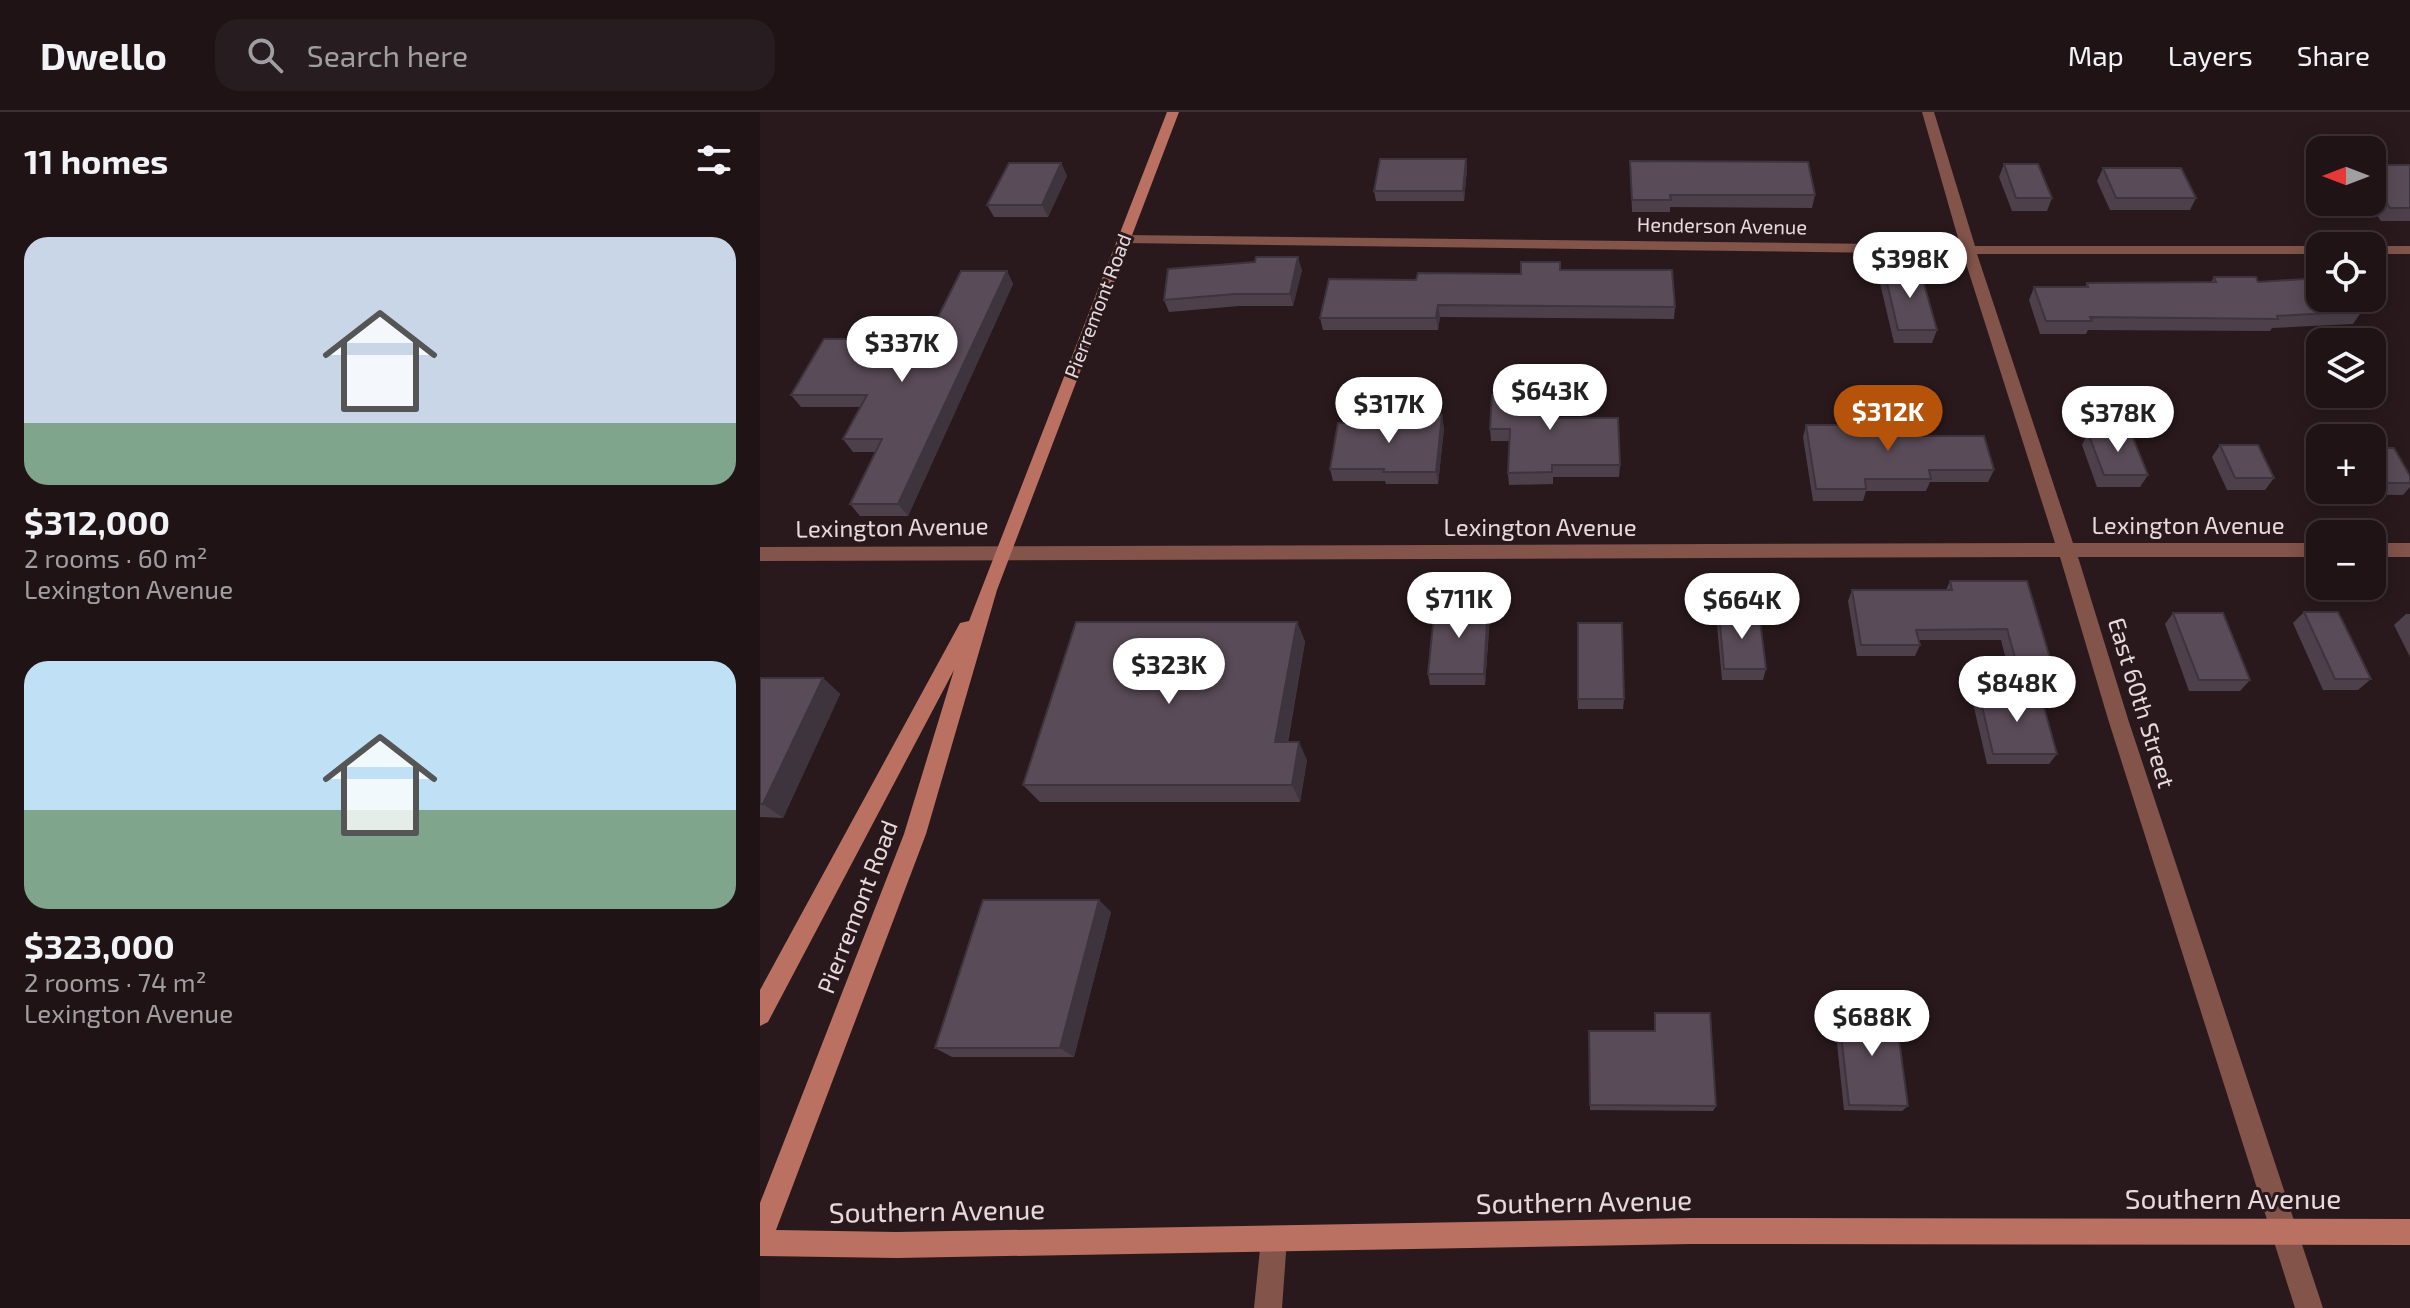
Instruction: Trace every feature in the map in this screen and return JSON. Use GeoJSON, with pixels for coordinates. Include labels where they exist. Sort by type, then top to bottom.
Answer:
{"type":"FeatureCollection","features":[{"type":"Feature","properties":{"kind":"main road","name":"Pierremont Road"},"geometry":{"type":"LineString","coordinates":[[760,1240],[915,834],[988,590],[1173,112]]}},
{"type":"Feature","properties":{"kind":"main road","name":"Pierremont Road"},"geometry":{"type":"LineString","coordinates":[[760,1014],[988,590]]}},
{"type":"Feature","properties":{"kind":"main road","name":"Southern Avenue"},"geometry":{"type":"LineString","coordinates":[[760,1240],[897,1245],[1691,1231],[2410,1232]]}},
{"type":"Feature","properties":{"kind":"street","name":"East 60th Street"},"geometry":{"type":"LineString","coordinates":[[1928,112],[1968,250],[2309,1308]]}},
{"type":"Feature","properties":{"kind":"street","name":"Henderson Avenue"},"geometry":{"type":"LineString","coordinates":[[1124,239],[1968,250],[2306,250]]}},
{"type":"Feature","properties":{"kind":"street"},"geometry":{"type":"LineString","coordinates":[[2386,250],[2410,250]]}},
{"type":"Feature","properties":{"kind":"street","name":"Lexington Avenue"},"geometry":{"type":"LineString","coordinates":[[760,554],[2306,550]]}},
{"type":"Feature","properties":{"kind":"street"},"geometry":{"type":"LineString","coordinates":[[2386,550],[2410,550]]}},
{"type":"Feature","properties":{"kind":"street"},"geometry":{"type":"LineString","coordinates":[[1268,1308],[1274,1239]]}},
{"type":"Feature","properties":{"kind":"building"},"geometry":{"type":"Polygon","coordinates":[[[1380,159],[1466,159],[1463,191],[1374,191],[1380,159]]]}},
{"type":"Feature","properties":{"kind":"building"},"geometry":{"type":"Polygon","coordinates":[[[1630,161],[1808,162],[1815,195],[1670,195],[1671,200],[1632,200],[1630,161]]]}},
{"type":"Feature","properties":{"kind":"building"},"geometry":{"type":"Polygon","coordinates":[[[1009,163],[1061,163],[1042,205],[987,205],[1009,163]]]}},
{"type":"Feature","properties":{"kind":"building"},"geometry":{"type":"Polygon","coordinates":[[[2004,164],[2038,164],[2052,198],[2016,198],[2004,164]]]}},
{"type":"Feature","properties":{"kind":"building"},"geometry":{"type":"Polygon","coordinates":[[[2386,165],[2410,165],[2410,208],[2390,208],[2386,202],[2386,165]]]}},
{"type":"Feature","properties":{"kind":"building"},"geometry":{"type":"Polygon","coordinates":[[[2103,168],[2181,168],[2196,198],[2116,198],[2103,168]]]}},
{"type":"Feature","properties":{"kind":"building"},"geometry":{"type":"Polygon","coordinates":[[[1256,257],[1298,257],[1290,294],[1235,294],[1164,300],[1168,269],[1255,262],[1256,257]]]}},
{"type":"Feature","properties":{"kind":"building"},"geometry":{"type":"Polygon","coordinates":[[[1521,262],[1560,262],[1560,270],[1672,270],[1675,307],[1438,305],[1436,318],[1320,318],[1329,279],[1416,280],[1418,273],[1521,274],[1521,262]]]}},
{"type":"Feature","properties":{"kind":"building"},"geometry":{"type":"Polygon","coordinates":[[[1884,270],[1920,270],[1937,330],[1898,330],[1884,270]]]}},
{"type":"Feature","properties":{"kind":"building"},"geometry":{"type":"Polygon","coordinates":[[[961,271],[1007,271],[898,504],[850,504],[882,439],[843,439],[867,395],[791,395],[824,339],[927,339],[961,271]]]}},
{"type":"Feature","properties":{"kind":"building"},"geometry":{"type":"Polygon","coordinates":[[[2214,277],[2256,277],[2258,282],[2306,279],[2306,312],[2345,312],[2277,316],[2278,319],[2090,317],[2092,321],[2046,321],[2034,287],[2088,287],[2087,283],[2216,282],[2214,277]]]}},
{"type":"Feature","properties":{"kind":"building"},"geometry":{"type":"Polygon","coordinates":[[[1507,382],[1553,382],[1552,418],[1618,418],[1620,465],[1552,465],[1552,472],[1508,473],[1510,429],[1490,429],[1492,395],[1506,395],[1507,382]]]}},
{"type":"Feature","properties":{"kind":"building"},"geometry":{"type":"Polygon","coordinates":[[[1391,415],[1442,415],[1436,472],[1330,469],[1338,423],[1390,423],[1391,415]]]}},
{"type":"Feature","properties":{"kind":"building"},"geometry":{"type":"Polygon","coordinates":[[[1868,415],[1915,415],[1920,436],[1984,436],[1994,470],[1929,470],[1931,479],[1865,479],[1866,489],[1816,489],[1806,425],[1871,425],[1868,415]]]}},
{"type":"Feature","properties":{"kind":"building"},"geometry":{"type":"Polygon","coordinates":[[[2088,433],[2131,433],[2148,475],[2104,475],[2088,433]]]}},
{"type":"Feature","properties":{"kind":"building"},"geometry":{"type":"Polygon","coordinates":[[[2220,445],[2258,445],[2274,478],[2235,478],[2220,445]]]}},
{"type":"Feature","properties":{"kind":"building"},"geometry":{"type":"Polygon","coordinates":[[[2386,448],[2394,448],[2410,476],[2410,483],[2386,483],[2386,448]]]}},
{"type":"Feature","properties":{"kind":"building"},"geometry":{"type":"Polygon","coordinates":[[[1950,581],[2027,581],[2055,675],[2020,675],[2007,629],[1916,630],[1920,645],[1861,645],[1852,590],[1952,590],[1950,581]]]}},
{"type":"Feature","properties":{"kind":"building"},"geometry":{"type":"Polygon","coordinates":[[[1435,605],[1488,605],[1484,674],[1428,674],[1435,605]]]}},
{"type":"Feature","properties":{"kind":"building"},"geometry":{"type":"Polygon","coordinates":[[[2304,612],[2338,612],[2371,679],[2335,679],[2304,612]]]}},
{"type":"Feature","properties":{"kind":"building"},"geometry":{"type":"Polygon","coordinates":[[[1719,613],[1759,613],[1766,669],[1724,669],[1719,613]]]}},
{"type":"Feature","properties":{"kind":"building"},"geometry":{"type":"Polygon","coordinates":[[[2173,613],[2223,613],[2250,680],[2199,680],[2173,613]]]}},
{"type":"Feature","properties":{"kind":"building"},"geometry":{"type":"Polygon","coordinates":[[[1076,622],[1297,622],[1275,742],[1299,742],[1292,785],[1023,785],[1076,622]]]}},
{"type":"Feature","properties":{"kind":"building"},"geometry":{"type":"Polygon","coordinates":[[[1578,623],[1622,623],[1624,699],[1578,699],[1578,623]]]}},
{"type":"Feature","properties":{"kind":"building"},"geometry":{"type":"Polygon","coordinates":[[[760,678],[823,678],[763,804],[760,804],[760,678]]]}},
{"type":"Feature","properties":{"kind":"building"},"geometry":{"type":"Polygon","coordinates":[[[1979,693],[2040,693],[2057,754],[1993,754],[1979,693]]]}},
{"type":"Feature","properties":{"kind":"building"},"geometry":{"type":"Polygon","coordinates":[[[983,900],[1099,900],[1060,1048],[935,1048],[983,900]]]}},
{"type":"Feature","properties":{"kind":"building"},"geometry":{"type":"Polygon","coordinates":[[[1838,1008],[1895,1010],[1908,1106],[1849,1105],[1838,1008]]]}},
{"type":"Feature","properties":{"kind":"building"},"geometry":{"type":"Polygon","coordinates":[[[1655,1013],[1710,1013],[1716,1106],[1590,1105],[1589,1031],[1655,1031],[1655,1013]]]}}]}
